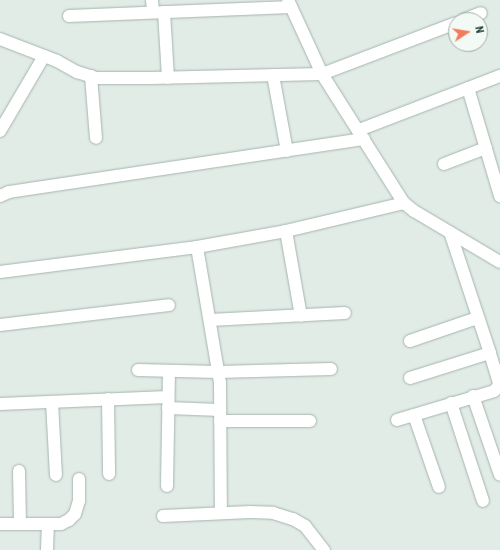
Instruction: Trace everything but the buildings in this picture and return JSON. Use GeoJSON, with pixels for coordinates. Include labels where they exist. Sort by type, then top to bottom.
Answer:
{"type":"FeatureCollection","features":[{"type":"Feature","properties":{"kind":"street"},"geometry":{"type":"LineString","coordinates":[[152,0],[158,12],[168,78]]}},
{"type":"Feature","properties":{"kind":"street"},"geometry":{"type":"LineString","coordinates":[[68,16],[290,4],[322,74],[404,203],[414,211],[500,262]]}},
{"type":"Feature","properties":{"kind":"street"},"geometry":{"type":"LineString","coordinates":[[0,39],[57,61],[77,72],[97,78],[168,78],[322,74],[448,26]]}},
{"type":"Feature","properties":{"kind":"street"},"geometry":{"type":"LineString","coordinates":[[0,131],[44,56]]}},
{"type":"Feature","properties":{"kind":"street"},"geometry":{"type":"LineString","coordinates":[[273,75],[287,151]]}},
{"type":"Feature","properties":{"kind":"street"},"geometry":{"type":"LineString","coordinates":[[91,76],[96,138]]}},
{"type":"Feature","properties":{"kind":"street"},"geometry":{"type":"LineString","coordinates":[[0,196],[9,192],[287,151],[361,134],[468,88],[500,76]]}},
{"type":"Feature","properties":{"kind":"street"},"geometry":{"type":"LineString","coordinates":[[468,88],[500,196]]}},
{"type":"Feature","properties":{"kind":"street"},"geometry":{"type":"LineString","coordinates":[[444,164],[486,148]]}},
{"type":"Feature","properties":{"kind":"street"},"geometry":{"type":"LineString","coordinates":[[0,272],[196,247],[286,231],[404,203]]}},
{"type":"Feature","properties":{"kind":"street"},"geometry":{"type":"LineString","coordinates":[[286,231],[301,316]]}},
{"type":"Feature","properties":{"kind":"street"},"geometry":{"type":"LineString","coordinates":[[397,420],[473,396],[494,391],[498,387],[499,383],[490,353],[477,318],[450,232]]}},
{"type":"Feature","properties":{"kind":"street"},"geometry":{"type":"LineString","coordinates":[[196,247],[218,372],[221,513]]}},
{"type":"Feature","properties":{"kind":"street"},"geometry":{"type":"LineString","coordinates":[[0,325],[169,305]]}},
{"type":"Feature","properties":{"kind":"street"},"geometry":{"type":"LineString","coordinates":[[210,320],[345,313]]}},
{"type":"Feature","properties":{"kind":"street"},"geometry":{"type":"LineString","coordinates":[[410,341],[477,318]]}},
{"type":"Feature","properties":{"kind":"street"},"geometry":{"type":"LineString","coordinates":[[410,378],[490,353]]}},
{"type":"Feature","properties":{"kind":"street"},"geometry":{"type":"LineString","coordinates":[[138,370],[218,372],[331,369]]}},
{"type":"Feature","properties":{"kind":"street"},"geometry":{"type":"LineString","coordinates":[[167,486],[169,371]]}},
{"type":"Feature","properties":{"kind":"street"},"geometry":{"type":"LineString","coordinates":[[473,396],[500,475]]}},
{"type":"Feature","properties":{"kind":"street"},"geometry":{"type":"LineString","coordinates":[[108,399],[109,474]]}},
{"type":"Feature","properties":{"kind":"street"},"geometry":{"type":"LineString","coordinates":[[0,404],[108,399],[168,403],[220,415],[310,421]]}},
{"type":"Feature","properties":{"kind":"street"},"geometry":{"type":"LineString","coordinates":[[52,402],[56,475]]}},
{"type":"Feature","properties":{"kind":"street"},"geometry":{"type":"LineString","coordinates":[[451,403],[483,501]]}},
{"type":"Feature","properties":{"kind":"street"},"geometry":{"type":"LineString","coordinates":[[414,414],[439,486]]}},
{"type":"Feature","properties":{"kind":"street"},"geometry":{"type":"LineString","coordinates":[[18,471],[20,524]]}},
{"type":"Feature","properties":{"kind":"street"},"geometry":{"type":"LineString","coordinates":[[0,524],[61,524],[69,520],[75,514],[79,501],[79,479]]}},
{"type":"Feature","properties":{"kind":"street"},"geometry":{"type":"LineString","coordinates":[[163,516],[250,512],[273,513],[293,519],[305,526],[324,550]]}},
{"type":"Feature","properties":{"kind":"street"},"geometry":{"type":"LineString","coordinates":[[47,550],[48,524]]}}]}
